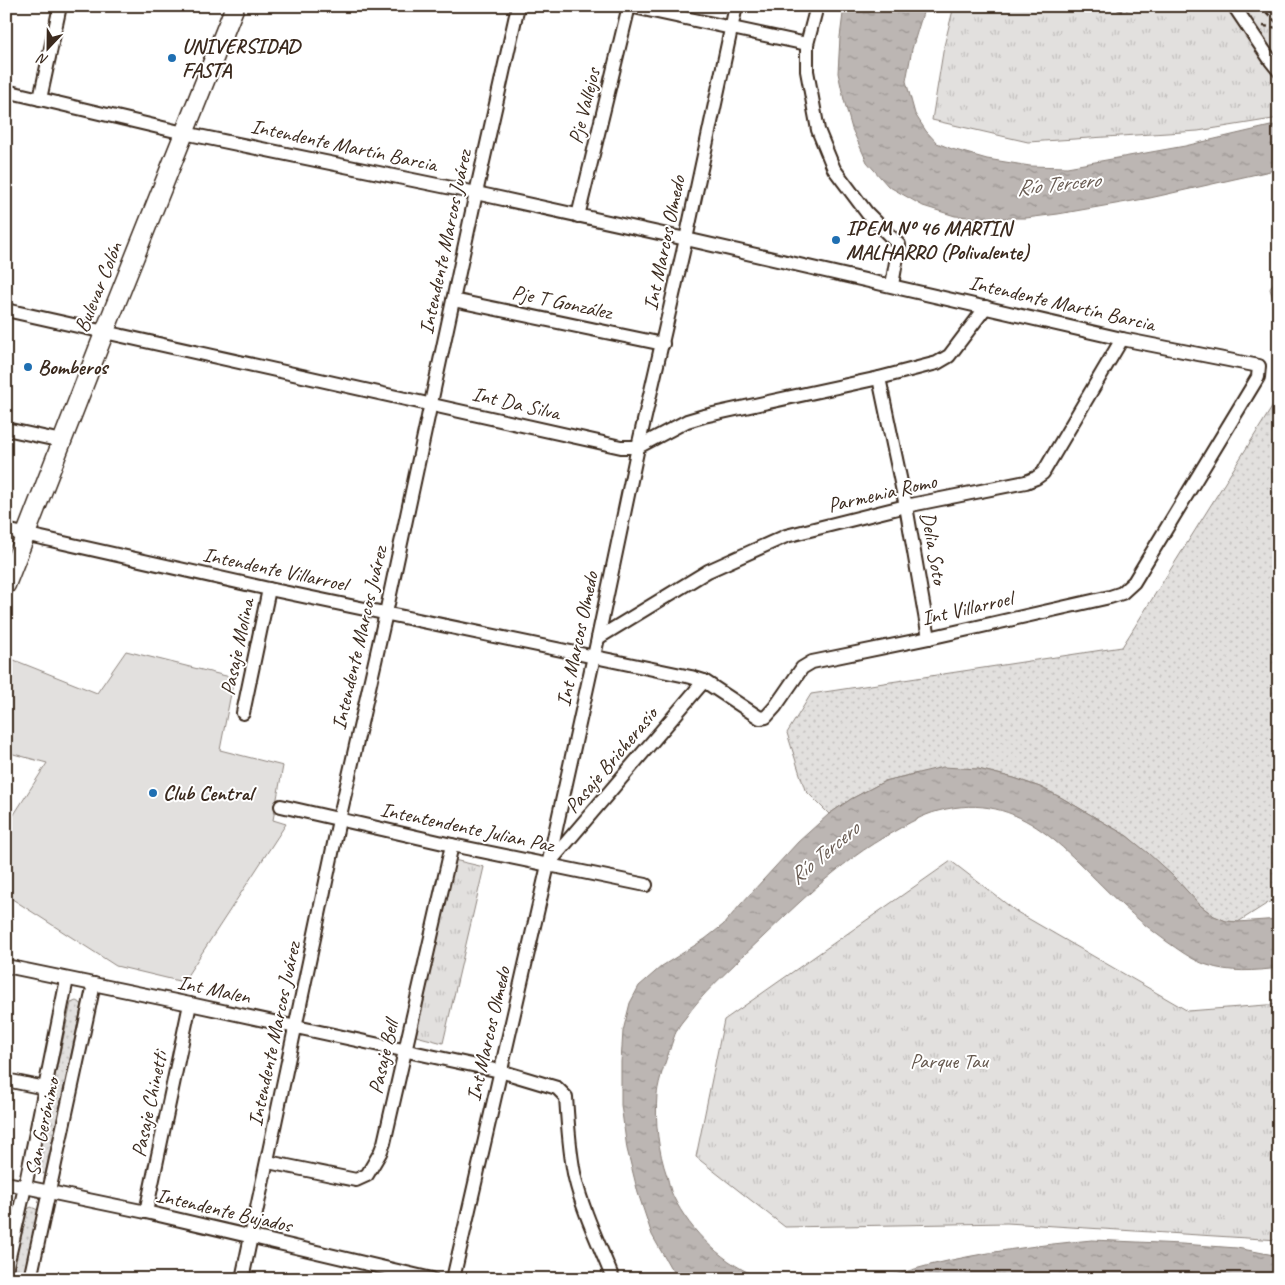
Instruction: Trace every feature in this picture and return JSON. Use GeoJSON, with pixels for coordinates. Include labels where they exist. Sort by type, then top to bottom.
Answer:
{"type":"FeatureCollection","features":[{"type":"Feature","properties":{"kind":"main road","name":"Bulevar Colón"},"geometry":{"type":"LineString","coordinates":[[6,585],[234,6]]}},
{"type":"Feature","properties":{"kind":"street"},"geometry":{"type":"LineString","coordinates":[[40,99],[60,6]]}},
{"type":"Feature","properties":{"kind":"street","name":"Intendente Marcos Juárez"},"geometry":{"type":"LineString","coordinates":[[242,1279],[339,820],[518,6]]}},
{"type":"Feature","properties":{"kind":"street"},"geometry":{"type":"LineString","coordinates":[[629,6],[806,44]]}},
{"type":"Feature","properties":{"kind":"street","name":"Pje Vallejos"},"geometry":{"type":"LineString","coordinates":[[578,216],[629,6]]}},
{"type":"Feature","properties":{"kind":"street","name":"Int Marcos Olmedo"},"geometry":{"type":"LineString","coordinates":[[453,1279],[548,865],[736,6]]}},
{"type":"Feature","properties":{"kind":"street"},"geometry":{"type":"LineString","coordinates":[[817,6],[806,44],[807,71],[818,130],[834,169],[867,213],[899,245],[892,285]]}},
{"type":"Feature","properties":{"kind":"street"},"geometry":{"type":"LineString","coordinates":[[1234,6],[1279,71]]}},
{"type":"Feature","properties":{"kind":"street","name":"Intendente Martín Barcia"},"geometry":{"type":"LineString","coordinates":[[6,91],[184,133],[476,193],[686,239],[1122,339],[1259,366]]}},
{"type":"Feature","properties":{"kind":"street","name":"Pje T González"},"geometry":{"type":"LineString","coordinates":[[453,300],[662,344]]}},
{"type":"Feature","properties":{"kind":"street"},"geometry":{"type":"LineString","coordinates":[[638,447],[686,421],[879,378],[936,363],[949,356],[986,307]]}},
{"type":"Feature","properties":{"kind":"street","name":"Int Da Silva"},"geometry":{"type":"LineString","coordinates":[[6,310],[621,447],[638,447]]}},
{"type":"Feature","properties":{"kind":"street","name":"Parmenia Romo"},"geometry":{"type":"LineString","coordinates":[[598,638],[708,571],[786,536],[906,506],[1026,482],[1036,478],[1043,473],[1122,339]]}},
{"type":"Feature","properties":{"kind":"street","name":"Int Villarroel"},"geometry":{"type":"LineString","coordinates":[[594,656],[704,681],[760,718],[766,717],[802,668],[812,662],[929,638],[1122,593],[1134,582],[1258,377],[1259,366]]}},
{"type":"Feature","properties":{"kind":"street","name":"Delia Soto"},"geometry":{"type":"LineString","coordinates":[[879,378],[906,506],[929,638]]}},
{"type":"Feature","properties":{"kind":"street"},"geometry":{"type":"LineString","coordinates":[[6,429],[62,441]]}},
{"type":"Feature","properties":{"kind":"street","name":"Intendente Villarroel"},"geometry":{"type":"LineString","coordinates":[[6,530],[270,589],[594,656]]}},
{"type":"Feature","properties":{"kind":"street","name":"Pasaje Molina"},"geometry":{"type":"LineString","coordinates":[[243,713],[270,589]]}},
{"type":"Feature","properties":{"kind":"street","name":"Pasaje Bricherasio"},"geometry":{"type":"LineString","coordinates":[[548,865],[704,681]]}},
{"type":"Feature","properties":{"kind":"street","name":"Intentendente Julian Paz"},"geometry":{"type":"LineString","coordinates":[[280,806],[452,845],[646,885]]}},
{"type":"Feature","properties":{"kind":"street","name":"Pasaje Bell"},"geometry":{"type":"LineString","coordinates":[[268,1162],[356,1180],[367,1175],[380,1153],[384,1143],[452,845]]}},
{"type":"Feature","properties":{"kind":"street","name":"Int Malen"},"geometry":{"type":"LineString","coordinates":[[6,966],[500,1071],[556,1088],[566,1097],[571,1155],[581,1198],[613,1279]]}},
{"type":"Feature","properties":{"kind":"street","name":"San Gerónimo"},"geometry":{"type":"LineString","coordinates":[[6,1270],[25,1187],[67,979]]}},
{"type":"Feature","properties":{"kind":"street","name":"San Gerónimo"},"geometry":{"type":"LineString","coordinates":[[30,1279],[94,984]]}},
{"type":"Feature","properties":{"kind":"street","name":"Pasaje Chinetti"},"geometry":{"type":"LineString","coordinates":[[146,1212],[190,1004]]}},
{"type":"Feature","properties":{"kind":"street"},"geometry":{"type":"LineString","coordinates":[[6,1080],[45,1088]]}},
{"type":"Feature","properties":{"kind":"street","name":"Intendente Bujados"},"geometry":{"type":"LineString","coordinates":[[6,1183],[146,1212],[432,1279]]}},
{"type":"Feature","properties":{"kind":"path"},"geometry":{"type":"LineString","coordinates":[[1109,6],[1123,11],[1134,6]]}},
{"type":"Feature","properties":{"kind":"path"},"geometry":{"type":"LineString","coordinates":[[1260,6],[1279,24]]}},
{"type":"Feature","properties":{"kind":"green space"},"geometry":{"type":"Polygon","coordinates":[[[954,6],[1279,6],[1279,118],[1198,131],[1028,142],[932,120],[944,46],[954,6]]]}},
{"type":"Feature","properties":{"kind":"green space"},"geometry":{"type":"Polygon","coordinates":[[[1279,273],[1279,317],[1270,289],[1279,273]]]}},
{"type":"Feature","properties":{"kind":"green space"},"geometry":{"type":"Polygon","coordinates":[[[1279,389],[1279,896],[1238,922],[1226,921],[1214,916],[1201,906],[1173,876],[1127,836],[1040,787],[978,769],[913,774],[885,781],[851,799],[829,814],[805,790],[787,733],[811,694],[1122,647],[1276,401],[1279,389]]]}},
{"type":"Feature","properties":{"kind":"green space","name":"Club Central"},"geometry":{"type":"Polygon","coordinates":[[[126,651],[234,678],[220,750],[283,766],[273,820],[286,824],[183,982],[116,966],[6,895],[6,827],[47,763],[6,752],[6,665],[9,658],[97,693],[126,651]]]}},
{"type":"Feature","properties":{"kind":"green space"},"geometry":{"type":"Polygon","coordinates":[[[454,860],[484,867],[443,1043],[416,1036],[454,860]]]}},
{"type":"Feature","properties":{"kind":"green space","name":"Parque Tau"},"geometry":{"type":"Polygon","coordinates":[[[951,861],[1017,912],[1188,1011],[1279,1004],[1279,1240],[1007,1223],[785,1227],[696,1157],[724,1020],[951,861]]]}},
{"type":"Feature","properties":{"kind":"green space"},"geometry":{"type":"Polygon","coordinates":[[[76,1001],[82,1004],[45,1174],[34,1171],[71,1003],[76,1001]]]}},
{"type":"Feature","properties":{"kind":"green space"},"geometry":{"type":"Polygon","coordinates":[[[31,1207],[38,1210],[23,1279],[11,1279],[26,1210],[31,1207]]]}},
{"type":"Feature","properties":{"kind":"water","name":"Río Tercero"},"geometry":{"type":"Polygon","coordinates":[[[844,6],[925,6],[912,49],[906,81],[915,114],[926,131],[937,143],[952,149],[987,159],[1030,166],[1067,167],[1185,146],[1279,124],[1279,169],[1150,198],[1026,218],[955,216],[923,206],[888,186],[867,162],[852,129],[838,73],[844,6]]]}},
{"type":"Feature","properties":{"kind":"water","name":"Río Tercero"},"geometry":{"type":"Polygon","coordinates":[[[943,767],[978,769],[1014,778],[1040,787],[1062,798],[1127,836],[1148,853],[1201,906],[1214,916],[1226,921],[1238,922],[1279,919],[1279,968],[1234,970],[1216,968],[1191,958],[1133,915],[1062,847],[1020,817],[995,809],[968,806],[938,811],[911,822],[874,843],[815,888],[713,985],[678,1028],[661,1077],[656,1105],[659,1146],[671,1191],[689,1223],[710,1246],[735,1265],[763,1279],[681,1279],[670,1267],[652,1235],[638,1193],[627,1149],[621,1105],[621,1062],[623,1031],[630,1003],[639,986],[662,966],[705,939],[723,925],[798,842],[829,814],[851,799],[885,781],[943,767]]]}},
{"type":"Feature","properties":{"kind":"water"},"geometry":{"type":"Polygon","coordinates":[[[1092,1240],[1237,1248],[1279,1256],[1279,1279],[882,1279],[970,1256],[1092,1240]]]}},
{"type":"Feature","properties":{"kind":"place","name":"UNIVERSIDAD FASTA"},"geometry":{"type":"Point","coordinates":[172,58]}},
{"type":"Feature","properties":{"kind":"place","name":"IPEM Nº 46 MARTIN MALHARRO (Polivalente)"},"geometry":{"type":"Point","coordinates":[836,240]}},
{"type":"Feature","properties":{"kind":"place","name":"Bomberos"},"geometry":{"type":"Point","coordinates":[28,367]}},
{"type":"Feature","properties":{"kind":"place","name":"Club Central"},"geometry":{"type":"Point","coordinates":[153,793]}}]}
